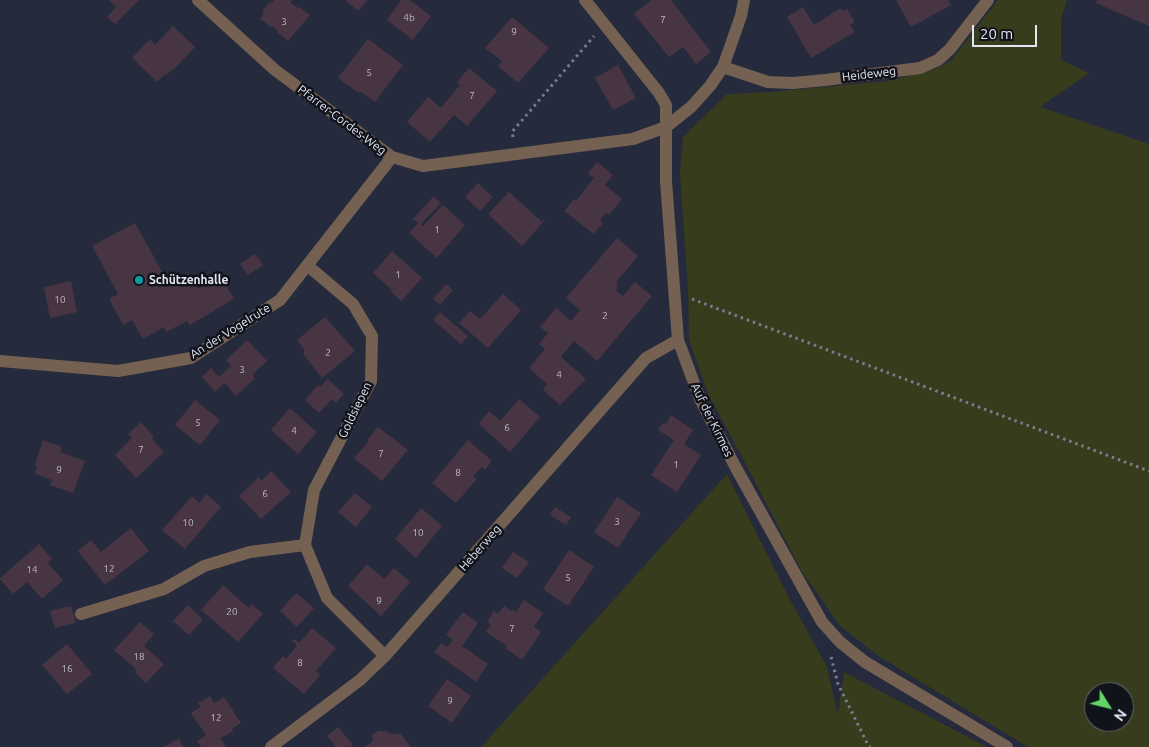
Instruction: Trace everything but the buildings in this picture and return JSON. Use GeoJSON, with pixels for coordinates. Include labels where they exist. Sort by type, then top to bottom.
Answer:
{"type":"FeatureCollection","features":[{"type":"Feature","properties":{"kind":"street","name":"Pfarrer-Cordes-Weg"},"geometry":{"type":"LineString","coordinates":[[198,0],[275,70],[392,158],[424,166],[633,139],[666,127],[691,107],[710,86],[722,67],[741,16],[744,0]]}},
{"type":"Feature","properties":{"kind":"street","name":"Auf der Kirmes"},"geometry":{"type":"LineString","coordinates":[[585,0],[659,93],[666,105],[666,181],[676,293],[678,340],[700,398],[736,468],[822,622],[840,642],[865,662],[1007,747]]}},
{"type":"Feature","properties":{"kind":"street","name":"Heideweg"},"geometry":{"type":"LineString","coordinates":[[722,67],[768,82],[825,80],[920,68],[938,60],[950,49],[988,0]]}},
{"type":"Feature","properties":{"kind":"street","name":"An der Vogelrute"},"geometry":{"type":"LineString","coordinates":[[0,361],[118,371],[191,358],[280,300],[392,158]]}},
{"type":"Feature","properties":{"kind":"street","name":"Goldsiepen"},"geometry":{"type":"LineString","coordinates":[[305,545],[314,490],[371,381],[372,336],[354,304],[308,266]]}},
{"type":"Feature","properties":{"kind":"street","name":"Heberweg"},"geometry":{"type":"LineString","coordinates":[[271,747],[360,680],[385,656],[646,358],[678,340]]}},
{"type":"Feature","properties":{"kind":"street"},"geometry":{"type":"LineString","coordinates":[[82,614],[164,589],[204,566],[250,552],[305,545],[327,598],[385,656]]}},
{"type":"Feature","properties":{"kind":"path"},"geometry":{"type":"LineString","coordinates":[[516,154],[512,132],[605,25]]}},
{"type":"Feature","properties":{"kind":"path"},"geometry":{"type":"LineString","coordinates":[[676,293],[1149,471]]}},
{"type":"Feature","properties":{"kind":"path"},"geometry":{"type":"LineString","coordinates":[[822,622],[838,684],[870,747]]}},
{"type":"Feature","properties":{"kind":"green space"},"geometry":{"type":"Polygon","coordinates":[[[998,0],[1067,0],[1061,18],[1061,60],[1089,73],[1040,107],[1149,144],[1149,747],[1028,747],[880,657],[840,626],[801,570],[708,394],[689,340],[688,290],[680,174],[683,137],[727,94],[888,81],[935,69],[951,61],[998,0]]]}},
{"type":"Feature","properties":{"kind":"green space"},"geometry":{"type":"Polygon","coordinates":[[[727,474],[788,596],[827,667],[838,715],[844,672],[987,747],[481,747],[727,474]]]}},
{"type":"Feature","properties":{"kind":"place","name":"Schützenhalle"},"geometry":{"type":"Point","coordinates":[139,280]}}]}
